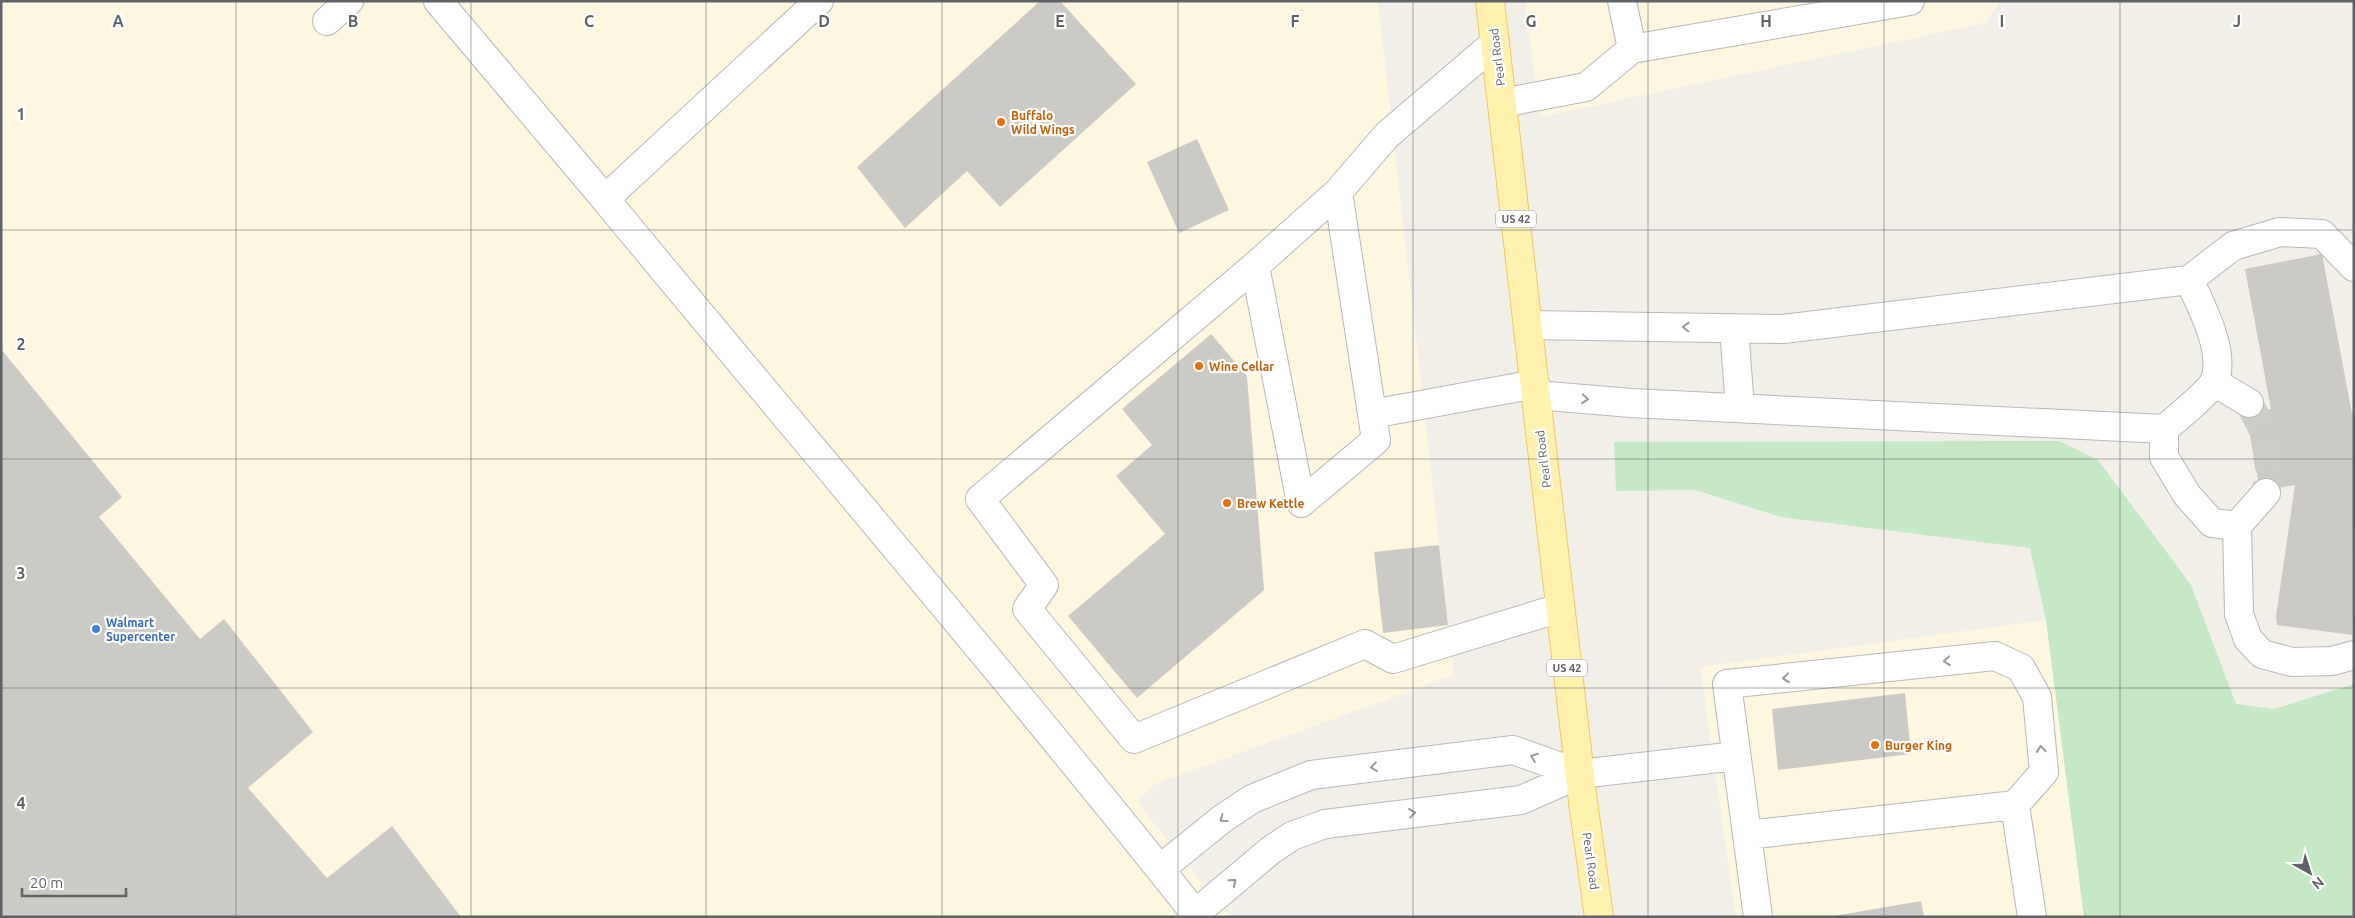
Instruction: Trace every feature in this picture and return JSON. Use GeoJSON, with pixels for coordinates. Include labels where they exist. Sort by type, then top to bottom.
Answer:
{"type":"FeatureCollection","features":[{"type":"Feature","properties":{"kind":"main road","name":"Pearl Road"},"geometry":{"type":"LineString","coordinates":[[1490,1],[1560,608],[1599,917]]}},
{"type":"Feature","properties":{"kind":"lane"},"geometry":{"type":"LineString","coordinates":[[327,21],[348,1]]}},
{"type":"Feature","properties":{"kind":"lane"},"geometry":{"type":"LineString","coordinates":[[438,1],[1002,674],[1197,915],[1271,850],[1292,836],[1325,824],[1521,800],[1580,774],[1736,756]]}},
{"type":"Feature","properties":{"kind":"lane"},"geometry":{"type":"LineString","coordinates":[[605,199],[820,1]]}},
{"type":"Feature","properties":{"kind":"lane"},"geometry":{"type":"LineString","coordinates":[[1622,1],[1632,49]]}},
{"type":"Feature","properties":{"kind":"lane"},"geometry":{"type":"LineString","coordinates":[[1502,103],[1586,87],[1632,49],[1910,1]]}},
{"type":"Feature","properties":{"kind":"lane"},"geometry":{"type":"LineString","coordinates":[[1495,43],[1387,135],[1338,192],[1255,266],[980,499],[1044,585],[1027,609],[1134,739],[1365,644],[1393,659],[1560,608]]}},
{"type":"Feature","properties":{"kind":"lane"},"geometry":{"type":"LineString","coordinates":[[1255,266],[1301,503],[1376,440],[1338,192]]}},
{"type":"Feature","properties":{"kind":"lane"},"geometry":{"type":"LineString","coordinates":[[1528,325],[1784,329],[2188,280],[2233,246],[2280,232],[2322,234],[2354,267]]}},
{"type":"Feature","properties":{"kind":"lane"},"geometry":{"type":"LineString","coordinates":[[1372,414],[1535,389],[1631,403],[2164,429],[2184,413],[2214,382],[2218,353],[2206,315],[2188,280]]}},
{"type":"Feature","properties":{"kind":"lane"},"geometry":{"type":"LineString","coordinates":[[1734,328],[1740,408]]}},
{"type":"Feature","properties":{"kind":"lane"},"geometry":{"type":"LineString","coordinates":[[2214,382],[2249,404]]}},
{"type":"Feature","properties":{"kind":"lane"},"geometry":{"type":"LineString","coordinates":[[2164,429],[2164,457],[2187,495],[2212,523],[2237,526]]}},
{"type":"Feature","properties":{"kind":"lane"},"geometry":{"type":"LineString","coordinates":[[2266,493],[2237,526],[2239,614],[2248,639],[2262,654],[2292,662],[2332,661],[2354,655]]}},
{"type":"Feature","properties":{"kind":"lane"},"geometry":{"type":"LineString","coordinates":[[1747,835],[2015,805],[2044,772],[2037,698],[2021,668],[1995,656],[1727,684],[1736,756],[1758,917]]}},
{"type":"Feature","properties":{"kind":"lane"},"geometry":{"type":"LineString","coordinates":[[1160,869],[1222,819],[1252,799],[1311,775],[1513,750],[1580,774]]}},
{"type":"Feature","properties":{"kind":"lane"},"geometry":{"type":"LineString","coordinates":[[2015,805],[2032,917]]}},
{"type":"Feature","properties":{"kind":"shaded area"},"geometry":{"type":"Polygon","coordinates":[[[1,1],[1378,1],[1454,675],[1155,784],[1137,802],[1230,917],[1,917],[1,1]]]}},
{"type":"Feature","properties":{"kind":"shaded area"},"geometry":{"type":"Polygon","coordinates":[[[1525,1],[2001,1],[1985,23],[1540,117],[1525,1]]]}},
{"type":"Feature","properties":{"kind":"shaded area"},"geometry":{"type":"Polygon","coordinates":[[[2046,620],[2084,917],[1736,917],[1700,667],[2046,620]]]}},
{"type":"Feature","properties":{"kind":"green space"},"geometry":{"type":"Polygon","coordinates":[[[2059,441],[2098,460],[2191,585],[2236,704],[2274,709],[2354,684],[2354,917],[2084,917],[2046,620],[2030,548],[1781,517],[1695,490],[1616,491],[1614,442],[2059,441]]]}},
{"type":"Feature","properties":{"kind":"building","name":"Buffalo Wild Wings"},"geometry":{"type":"Polygon","coordinates":[[[1040,1],[1060,1],[1136,84],[1000,207],[967,171],[905,228],[857,167],[1040,1]]]}},
{"type":"Feature","properties":{"kind":"building"},"geometry":{"type":"Polygon","coordinates":[[[1197,139],[1229,210],[1179,233],[1147,162],[1197,139]]]}},
{"type":"Feature","properties":{"kind":"building"},"geometry":{"type":"Polygon","coordinates":[[[2322,254],[2352,414],[2354,413],[2352,635],[2277,625],[2276,616],[2295,485],[2260,491],[2246,414],[2271,409],[2245,269],[2322,254]]]}},
{"type":"Feature","properties":{"kind":"building"},"geometry":{"type":"Polygon","coordinates":[[[1211,334],[1247,376],[1264,590],[1137,698],[1068,616],[1165,534],[1116,476],[1152,445],[1122,409],[1211,334]]]}},
{"type":"Feature","properties":{"kind":"building","name":"Walmart Supercenter"},"geometry":{"type":"Polygon","coordinates":[[[1,349],[122,497],[99,517],[200,639],[224,619],[313,732],[248,788],[327,878],[392,826],[461,917],[1,917],[1,349]]]}},
{"type":"Feature","properties":{"kind":"building"},"geometry":{"type":"Polygon","coordinates":[[[1439,545],[1448,625],[1383,633],[1374,552],[1439,545]]]}},
{"type":"Feature","properties":{"kind":"building"},"geometry":{"type":"Polygon","coordinates":[[[1905,693],[1911,754],[1778,770],[1772,709],[1905,693]]]}},
{"type":"Feature","properties":{"kind":"building"},"geometry":{"type":"Polygon","coordinates":[[[1921,901],[1924,917],[1834,917],[1834,916],[1921,901]]]}},
{"type":"Feature","properties":{"kind":"tunnel"},"geometry":{"type":"LineString","coordinates":[[2249,403],[2265,434],[2269,468],[2266,493]]}},
{"type":"Feature","properties":{"kind":"place","name":"Buffalo Wild Wings"},"geometry":{"type":"Point","coordinates":[1001,122]}},
{"type":"Feature","properties":{"kind":"place","name":"Wine Cellar"},"geometry":{"type":"Point","coordinates":[1199,366]}},
{"type":"Feature","properties":{"kind":"place","name":"Brew Kettle"},"geometry":{"type":"Point","coordinates":[1227,503]}},
{"type":"Feature","properties":{"kind":"place","name":"Walmart Supercenter"},"geometry":{"type":"Point","coordinates":[96,629]}},
{"type":"Feature","properties":{"kind":"place","name":"Burger King"},"geometry":{"type":"Point","coordinates":[1875,745]}}]}
